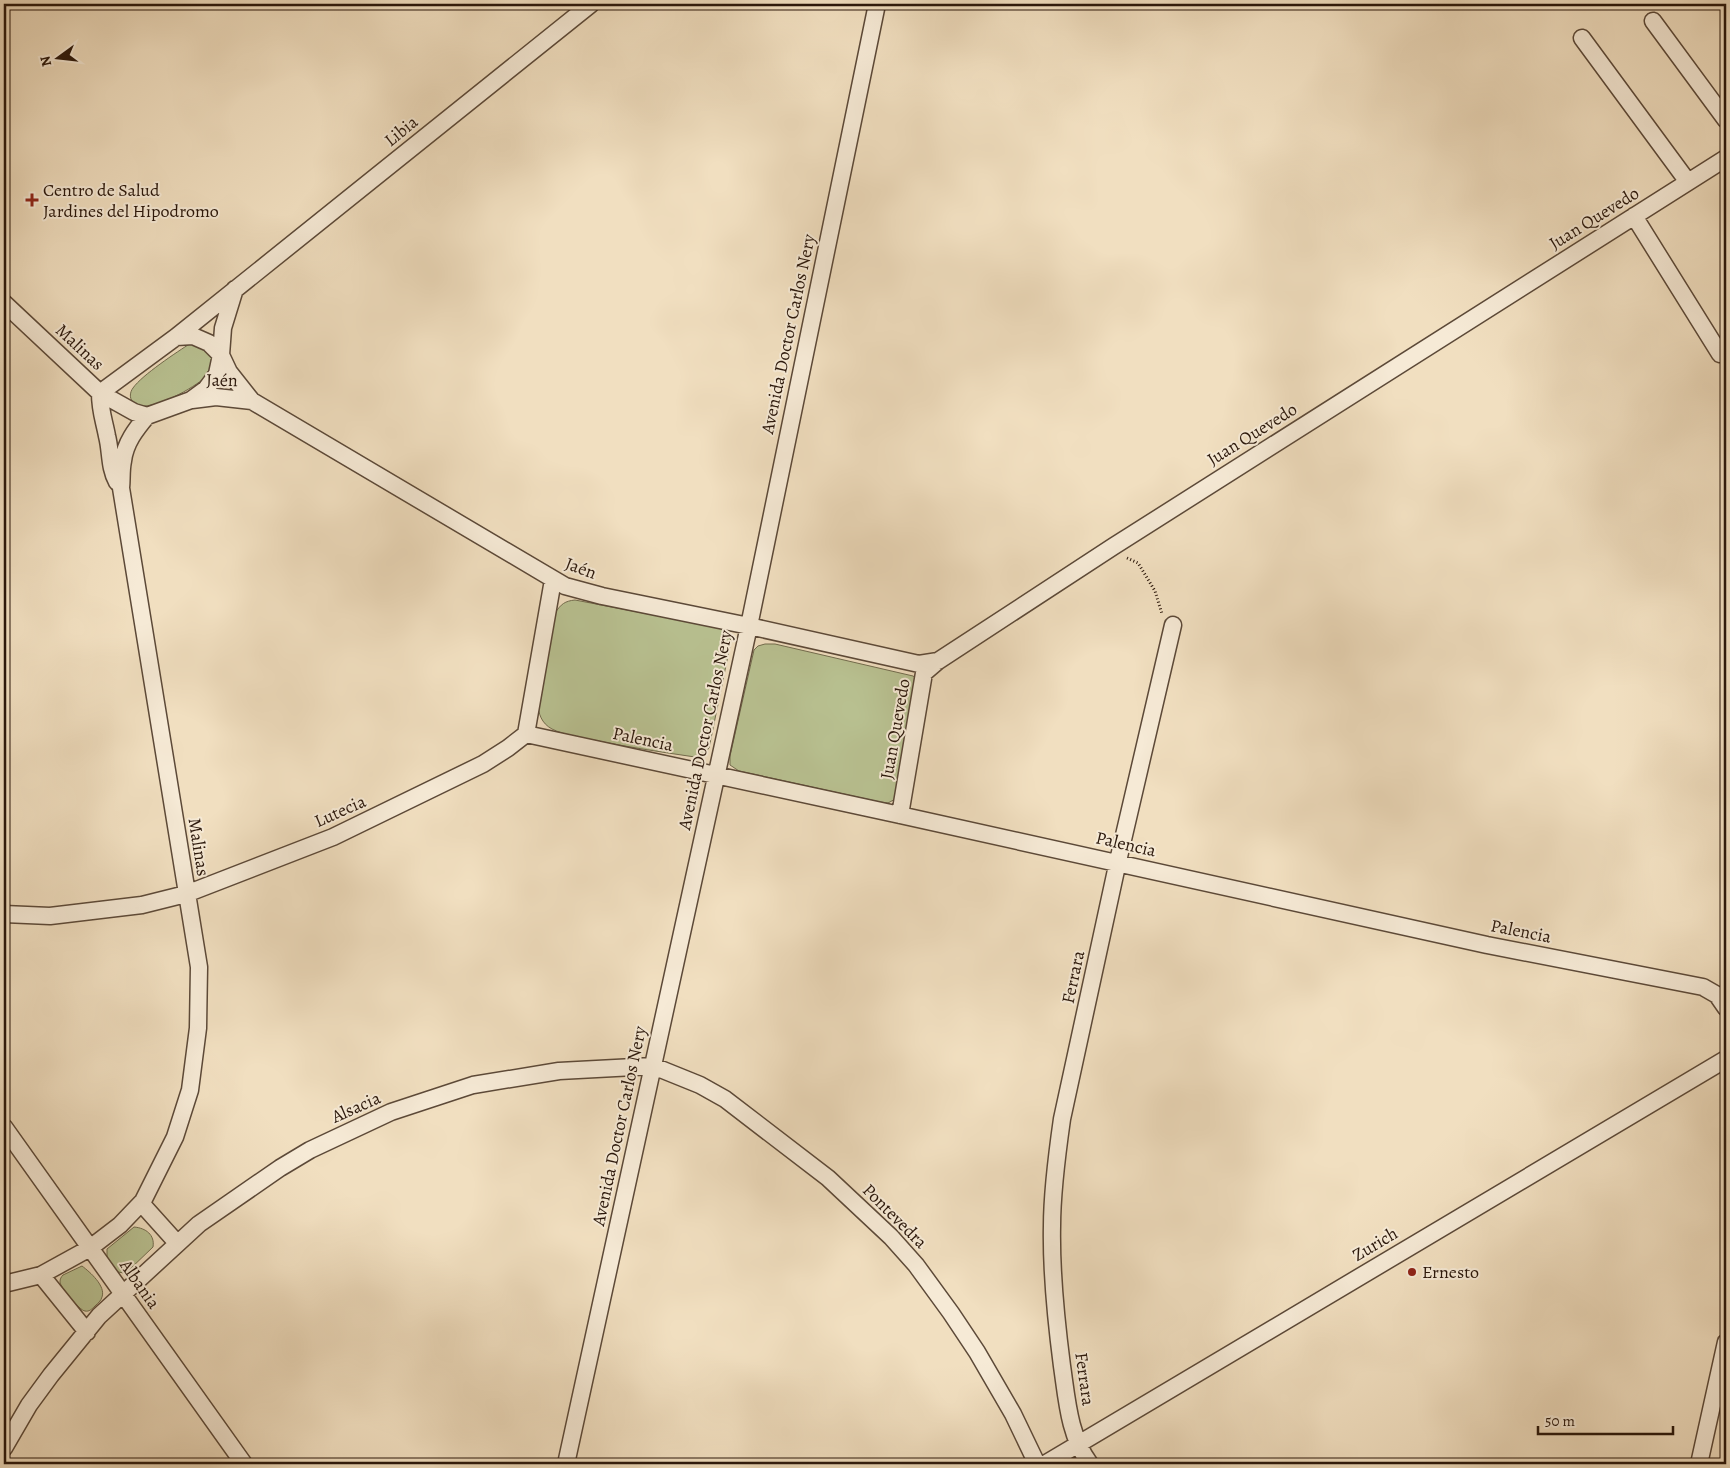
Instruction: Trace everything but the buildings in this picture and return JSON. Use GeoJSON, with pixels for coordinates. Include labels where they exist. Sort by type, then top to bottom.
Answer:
{"type":"FeatureCollection","features":[{"type":"Feature","properties":{"kind":"street","name":"Libia"},"geometry":{"type":"LineString","coordinates":[[100,393],[176,337],[591,4]]}},
{"type":"Feature","properties":{"kind":"street","name":"Avenida Doctor Carlos Nery"},"geometry":{"type":"LineString","coordinates":[[566,1464],[749,626],[877,4]]}},
{"type":"Feature","properties":{"kind":"street"},"geometry":{"type":"LineString","coordinates":[[1653,21],[1726,120]]}},
{"type":"Feature","properties":{"kind":"street"},"geometry":{"type":"LineString","coordinates":[[1582,38],[1688,182]]}},
{"type":"Feature","properties":{"kind":"street","name":"Juan Quevedo"},"geometry":{"type":"LineString","coordinates":[[900,815],[924,673],[938,661],[1114,546],[1726,158]]}},
{"type":"Feature","properties":{"kind":"street"},"geometry":{"type":"LineString","coordinates":[[1634,216],[1720,354]]}},
{"type":"Feature","properties":{"kind":"street"},"geometry":{"type":"LineString","coordinates":[[100,393],[134,412],[147,416],[191,400],[206,389],[216,374],[221,355],[223,328],[235,289]]}},
{"type":"Feature","properties":{"kind":"street","name":"Malinas"},"geometry":{"type":"LineString","coordinates":[[4,303],[100,393],[100,410],[107,436],[113,475],[121,488]]}},
{"type":"Feature","properties":{"kind":"street"},"geometry":{"type":"LineString","coordinates":[[176,337],[194,336],[209,343],[221,355]]}},
{"type":"Feature","properties":{"kind":"street","name":"Jaén"},"geometry":{"type":"LineString","coordinates":[[221,355],[229,372],[252,402],[564,586],[584,592],[919,664],[938,661]]}},
{"type":"Feature","properties":{"kind":"street","name":"Jaén"},"geometry":{"type":"LineString","coordinates":[[191,400],[216,397],[252,402]]}},
{"type":"Feature","properties":{"kind":"street","name":"Malinas"},"geometry":{"type":"LineString","coordinates":[[90,1248],[120,1225],[141,1203],[174,1137],[190,1090],[198,1028],[199,967],[121,488],[123,475],[122,460],[128,443],[147,416]]}},
{"type":"Feature","properties":{"kind":"street"},"geometry":{"type":"LineString","coordinates":[[526,734],[553,580]]}},
{"type":"Feature","properties":{"kind":"street","name":"Ferrara"},"geometry":{"type":"LineString","coordinates":[[1078,1444],[1069,1414],[1055,1314],[1052,1224],[1062,1120],[1173,624]]}},
{"type":"Feature","properties":{"kind":"street","name":"Lutecia"},"geometry":{"type":"LineString","coordinates":[[4,914],[50,916],[142,905],[186,894],[333,837],[483,764],[526,734]]}},
{"type":"Feature","properties":{"kind":"street","name":"Palencia"},"geometry":{"type":"LineString","coordinates":[[526,734],[1118,863],[1487,946],[1703,987],[1717,995],[1726,1008]]}},
{"type":"Feature","properties":{"kind":"street","name":"Zurich"},"geometry":{"type":"LineString","coordinates":[[1045,1464],[1726,1058]]}},
{"type":"Feature","properties":{"kind":"street","name":"Alsacia"},"geometry":{"type":"LineString","coordinates":[[4,1448],[29,1404],[99,1316],[199,1224],[280,1168],[310,1150],[391,1112],[473,1085],[560,1071],[653,1066]]}},
{"type":"Feature","properties":{"kind":"street","name":"Pontevedra"},"geometry":{"type":"LineString","coordinates":[[653,1066],[725,1099],[828,1178],[891,1237],[916,1265],[977,1352],[1013,1414],[1038,1464]]}},
{"type":"Feature","properties":{"kind":"street","name":"Albania"},"geometry":{"type":"LineString","coordinates":[[4,1127],[244,1464]]}},
{"type":"Feature","properties":{"kind":"street"},"geometry":{"type":"LineString","coordinates":[[141,1203],[177,1244]]}},
{"type":"Feature","properties":{"kind":"street"},"geometry":{"type":"LineString","coordinates":[[4,1284],[42,1276],[90,1248]]}},
{"type":"Feature","properties":{"kind":"street"},"geometry":{"type":"LineString","coordinates":[[42,1276],[87,1332]]}},
{"type":"Feature","properties":{"kind":"street"},"geometry":{"type":"LineString","coordinates":[[1699,1464],[1726,1342]]}},
{"type":"Feature","properties":{"kind":"street"},"geometry":{"type":"LineString","coordinates":[[1078,1444],[1090,1464]]}},
{"type":"Feature","properties":{"kind":"path"},"geometry":{"type":"LineString","coordinates":[[1114,546],[1121,555],[1138,563],[1155,591],[1163,616],[1173,624]]}},
{"type":"Feature","properties":{"kind":"green space"},"geometry":{"type":"Polygon","coordinates":[[[191,343],[212,350],[213,368],[202,380],[178,395],[157,404],[147,406],[133,402],[131,393],[133,388],[160,364],[191,343]]]}},
{"type":"Feature","properties":{"kind":"green space"},"geometry":{"type":"Polygon","coordinates":[[[575,600],[722,628],[728,632],[731,641],[709,748],[703,755],[695,757],[606,743],[562,733],[545,724],[537,703],[555,613],[559,607],[568,601],[575,600]]]}},
{"type":"Feature","properties":{"kind":"green space"},"geometry":{"type":"Polygon","coordinates":[[[775,644],[916,678],[899,797],[888,803],[880,802],[739,771],[730,765],[730,756],[754,650],[758,646],[775,644]]]}},
{"type":"Feature","properties":{"kind":"green space"},"geometry":{"type":"Polygon","coordinates":[[[134,1227],[149,1233],[153,1239],[153,1247],[128,1271],[124,1273],[118,1272],[107,1260],[107,1249],[134,1227]]]}},
{"type":"Feature","properties":{"kind":"green space"},"geometry":{"type":"Polygon","coordinates":[[[82,1266],[100,1284],[103,1293],[100,1301],[88,1311],[82,1310],[75,1303],[63,1289],[60,1282],[63,1275],[82,1266]]]}},
{"type":"Feature","properties":{"kind":"place","name":"Centro de Salud Jardines del Hipodromo"},"geometry":{"type":"Point","coordinates":[32,200]}},
{"type":"Feature","properties":{"kind":"place","name":"Ernesto"},"geometry":{"type":"Point","coordinates":[1412,1272]}}]}
